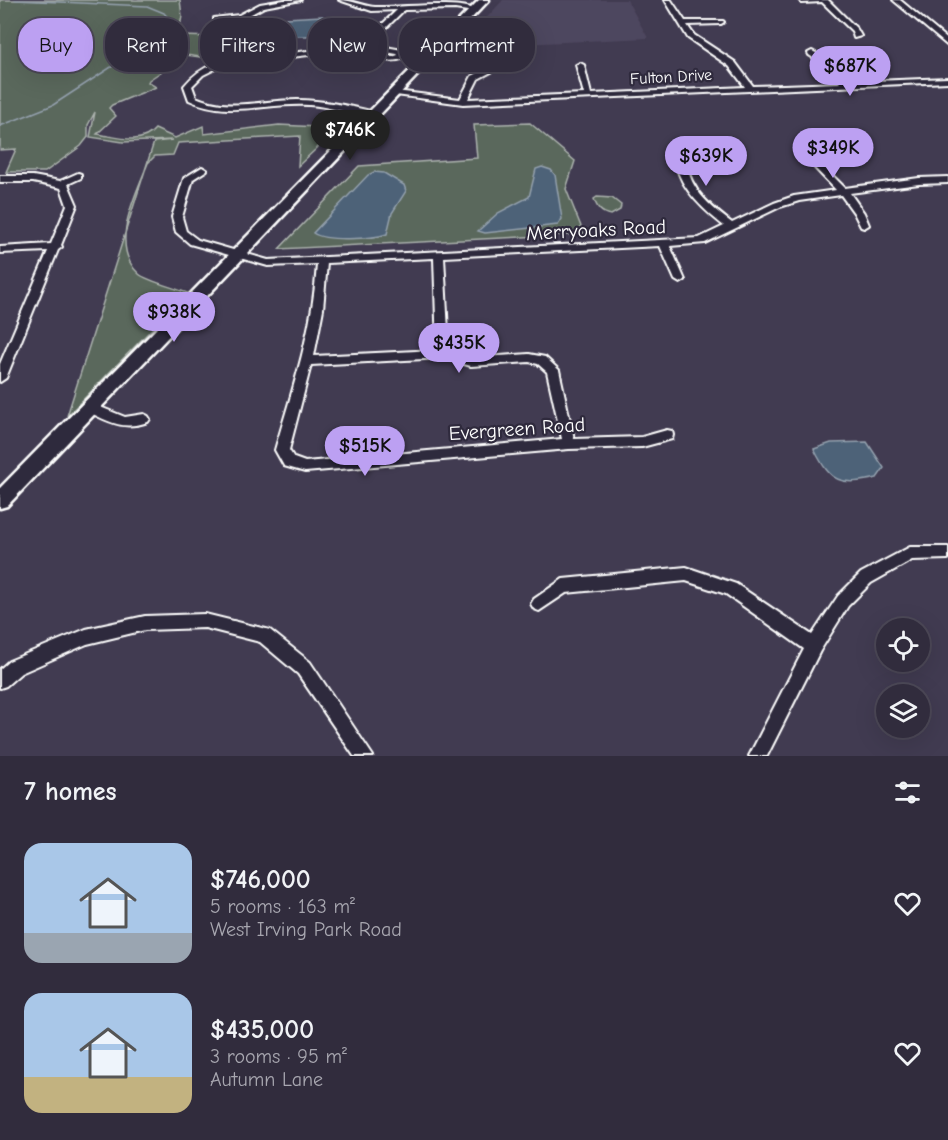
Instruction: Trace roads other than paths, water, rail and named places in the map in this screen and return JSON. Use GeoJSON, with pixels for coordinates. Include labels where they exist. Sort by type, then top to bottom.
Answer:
{"type":"FeatureCollection","features":[{"type":"Feature","properties":{"kind":"main road"},"geometry":{"type":"LineString","coordinates":[[0,500],[484,0]]}},
{"type":"Feature","properties":{"kind":"street"},"geometry":{"type":"LineString","coordinates":[[229,18],[242,17],[262,4],[298,0]]}},
{"type":"Feature","properties":{"kind":"street"},"geometry":{"type":"LineString","coordinates":[[342,0],[372,9],[455,8],[474,10]]}},
{"type":"Feature","properties":{"kind":"street"},"geometry":{"type":"LineString","coordinates":[[668,0],[691,36],[732,64],[750,88]]}},
{"type":"Feature","properties":{"kind":"street"},"geometry":{"type":"LineString","coordinates":[[802,2],[824,0],[855,30],[857,36]]}},
{"type":"Feature","properties":{"kind":"street"},"geometry":{"type":"LineString","coordinates":[[896,0],[947,43]]}},
{"type":"Feature","properties":{"kind":"street"},"geometry":{"type":"LineString","coordinates":[[296,54],[367,46],[401,10]]}},
{"type":"Feature","properties":{"kind":"street"},"geometry":{"type":"LineString","coordinates":[[683,23],[721,22]]}},
{"type":"Feature","properties":{"kind":"street"},"geometry":{"type":"LineString","coordinates":[[812,53],[824,61],[846,84]]}},
{"type":"Feature","properties":{"kind":"street"},"geometry":{"type":"LineString","coordinates":[[580,65],[588,96]]}},
{"type":"Feature","properties":{"kind":"street"},"geometry":{"type":"LineString","coordinates":[[202,72],[188,86],[190,96],[210,107],[232,109],[294,102],[322,104],[375,114]]}},
{"type":"Feature","properties":{"kind":"street"},"geometry":{"type":"LineString","coordinates":[[463,102],[476,78],[486,72]]}},
{"type":"Feature","properties":{"kind":"street","name":"Fulton Drive"},"geometry":{"type":"LineString","coordinates":[[396,93],[463,102],[948,80]]}},
{"type":"Feature","properties":{"kind":"street"},"geometry":{"type":"LineString","coordinates":[[802,144],[808,156],[859,210],[864,225]]}},
{"type":"Feature","properties":{"kind":"street"},"geometry":{"type":"LineString","coordinates":[[680,146],[680,164],[686,181],[700,203],[731,227]]}},
{"type":"Feature","properties":{"kind":"street","name":"Merryoaks Road"},"geometry":{"type":"LineString","coordinates":[[202,170],[189,178],[177,217],[181,232],[194,242],[268,263],[665,245],[701,241],[797,198],[919,181],[948,180]]}},
{"type":"Feature","properties":{"kind":"street"},"geometry":{"type":"LineString","coordinates":[[60,184],[78,176]]}},
{"type":"Feature","properties":{"kind":"street"},"geometry":{"type":"LineString","coordinates":[[0,179],[36,178],[60,184],[69,192],[72,205],[57,247],[0,378]]}},
{"type":"Feature","properties":{"kind":"street"},"geometry":{"type":"LineString","coordinates":[[665,245],[680,280]]}},
{"type":"Feature","properties":{"kind":"street"},"geometry":{"type":"LineString","coordinates":[[0,250],[57,247]]}},
{"type":"Feature","properties":{"kind":"street"},"geometry":{"type":"LineString","coordinates":[[439,256],[443,354]]}},
{"type":"Feature","properties":{"kind":"street","name":"Evergreen Road"},"geometry":{"type":"LineString","coordinates":[[322,262],[322,285],[282,450],[289,462],[305,466],[569,444],[642,442],[667,435]]}},
{"type":"Feature","properties":{"kind":"street"},"geometry":{"type":"LineString","coordinates":[[305,361],[443,354],[471,362],[529,358],[541,360],[553,370],[569,444]]}},
{"type":"Feature","properties":{"kind":"street"},"geometry":{"type":"LineString","coordinates":[[88,407],[124,422],[144,419]]}},
{"type":"Feature","properties":{"kind":"street"},"geometry":{"type":"LineString","coordinates":[[758,756],[814,646],[843,601],[866,578],[910,554],[948,553]]}},
{"type":"Feature","properties":{"kind":"street"},"geometry":{"type":"LineString","coordinates":[[539,604],[563,586],[686,574],[731,589],[814,646]]}},
{"type":"Feature","properties":{"kind":"street"},"geometry":{"type":"LineString","coordinates":[[0,680],[15,668],[86,636],[145,623],[205,621],[264,635],[304,668],[364,756]]}},
{"type":"Feature","properties":{"kind":"water"},"geometry":{"type":"Polygon","coordinates":[[[322,16],[326,18],[308,18],[308,36],[296,37],[296,18],[286,18],[322,16]]]}},
{"type":"Feature","properties":{"kind":"water"},"geometry":{"type":"Polygon","coordinates":[[[542,167],[551,170],[555,175],[562,219],[558,225],[485,233],[478,231],[498,213],[529,197],[536,169],[542,167]]]}},
{"type":"Feature","properties":{"kind":"water"},"geometry":{"type":"Polygon","coordinates":[[[374,172],[384,173],[404,185],[406,191],[392,213],[387,234],[349,239],[328,238],[313,233],[368,175],[374,172]]]}},
{"type":"Feature","properties":{"kind":"water"},"geometry":{"type":"Polygon","coordinates":[[[867,442],[884,468],[877,478],[854,482],[838,479],[832,475],[814,449],[831,443],[867,442]]]}},
{"type":"Feature","properties":{"kind":"waterway"},"geometry":{"type":"LineString","coordinates":[[0,126],[53,105],[122,60],[150,48],[168,32],[169,19],[164,13],[147,6],[15,0]]}}]}
